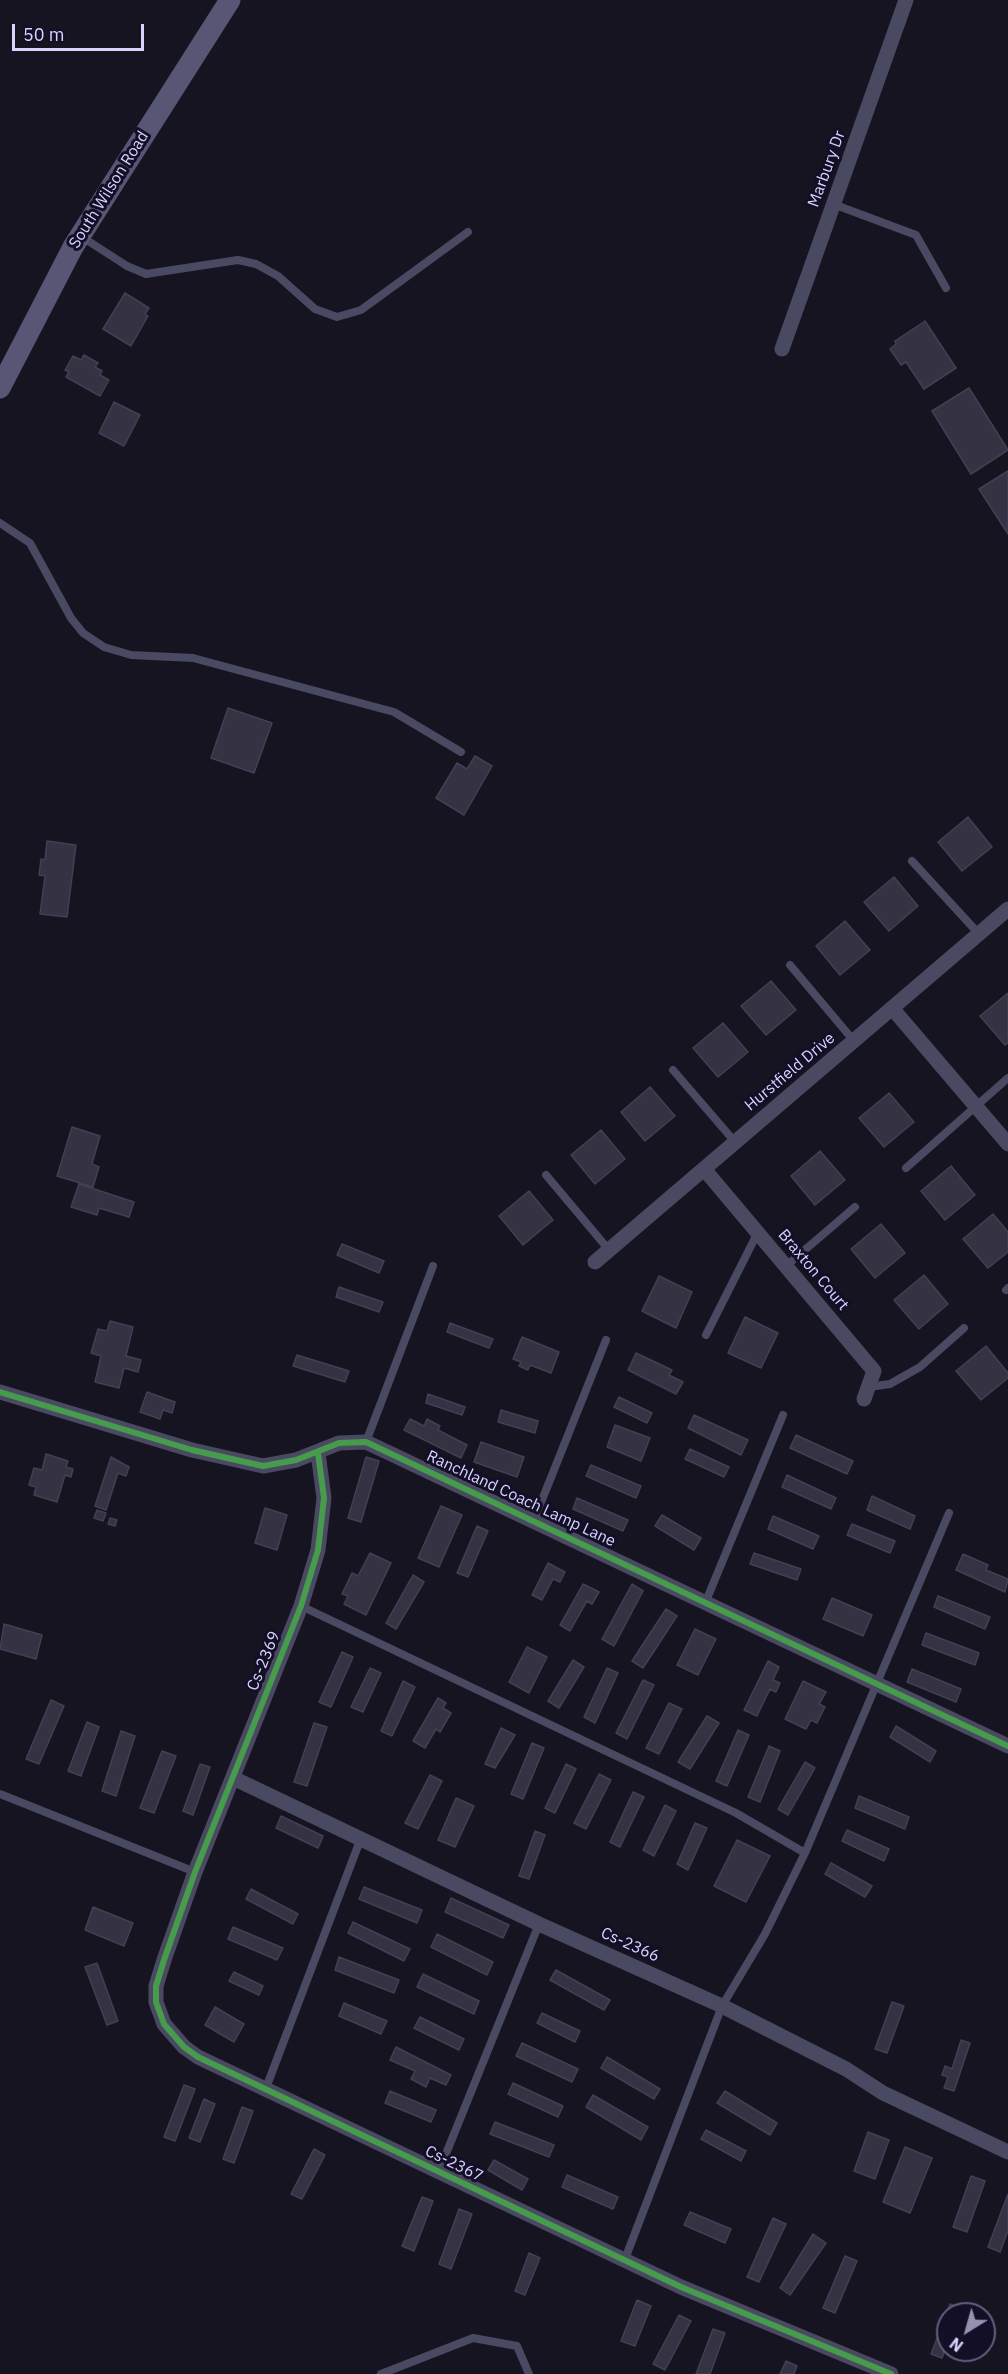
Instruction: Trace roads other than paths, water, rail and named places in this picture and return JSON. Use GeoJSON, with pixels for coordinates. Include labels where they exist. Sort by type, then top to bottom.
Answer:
{"type":"FeatureCollection","features":[{"type":"Feature","properties":{"kind":"main road","name":"South Wilson Road"},"geometry":{"type":"LineString","coordinates":[[2,380],[80,235],[230,0]]}},
{"type":"Feature","properties":{"kind":"street","name":"Marbury Dr"},"geometry":{"type":"LineString","coordinates":[[782,349],[906,0]]}},
{"type":"Feature","properties":{"kind":"street","name":"Hurstfield Drive"},"geometry":{"type":"LineString","coordinates":[[595,1262],[1008,909]]}},
{"type":"Feature","properties":{"kind":"street"},"geometry":{"type":"LineString","coordinates":[[892,1008],[1008,1144]]}},
{"type":"Feature","properties":{"kind":"street","name":"Braxton Court"},"geometry":{"type":"LineString","coordinates":[[704,1169],[874,1371],[866,1393]]}},
{"type":"Feature","properties":{"kind":"street","name":"Ranchland Coach Lamp Lane"},"geometry":{"type":"LineString","coordinates":[[0,1392],[192,1450],[263,1466],[288,1462],[339,1443],[366,1442],[1008,1746]]}},
{"type":"Feature","properties":{"kind":"street","name":"Cs-2369"},"geometry":{"type":"LineString","coordinates":[[195,1872],[301,1606],[318,1550],[323,1486],[318,1452]]}},
{"type":"Feature","properties":{"kind":"street","name":"Cs-2366"},"geometry":{"type":"LineString","coordinates":[[233,1778],[539,1924],[722,2006],[846,2069],[883,2093],[1008,2152]]}},
{"type":"Feature","properties":{"kind":"street","name":"Cs-2367"},"geometry":{"type":"LineString","coordinates":[[195,1872],[156,1986],[156,2002],[171,2035],[198,2057],[681,2287],[851,2355],[891,2374]]}},
{"type":"Feature","properties":{"kind":"lane"},"geometry":{"type":"LineString","coordinates":[[833,204],[916,235],[946,288]]}},
{"type":"Feature","properties":{"kind":"lane"},"geometry":{"type":"LineString","coordinates":[[80,235],[127,266],[146,274],[238,260],[256,264],[278,276],[315,309],[337,317],[362,310],[468,232]]}},
{"type":"Feature","properties":{"kind":"lane"},"geometry":{"type":"LineString","coordinates":[[0,523],[30,543],[72,618],[83,633],[104,647],[131,655],[193,658],[394,712],[461,752]]}},
{"type":"Feature","properties":{"kind":"lane"},"geometry":{"type":"LineString","coordinates":[[912,861],[979,934]]}},
{"type":"Feature","properties":{"kind":"lane"},"geometry":{"type":"LineString","coordinates":[[790,965],[854,1041]]}},
{"type":"Feature","properties":{"kind":"lane"},"geometry":{"type":"LineString","coordinates":[[673,1070],[735,1142]]}},
{"type":"Feature","properties":{"kind":"lane"},"geometry":{"type":"LineString","coordinates":[[906,1168],[1008,1078]]}},
{"type":"Feature","properties":{"kind":"lane"},"geometry":{"type":"LineString","coordinates":[[546,1175],[609,1250]]}},
{"type":"Feature","properties":{"kind":"lane"},"geometry":{"type":"LineString","coordinates":[[786,1266],[855,1207]]}},
{"type":"Feature","properties":{"kind":"lane"},"geometry":{"type":"LineString","coordinates":[[706,1335],[758,1232]]}},
{"type":"Feature","properties":{"kind":"lane"},"geometry":{"type":"LineString","coordinates":[[366,1442],[433,1266]]}},
{"type":"Feature","properties":{"kind":"lane"},"geometry":{"type":"LineString","coordinates":[[866,1393],[920,1367],[964,1328]]}},
{"type":"Feature","properties":{"kind":"lane"},"geometry":{"type":"LineString","coordinates":[[534,1520],[606,1340]]}},
{"type":"Feature","properties":{"kind":"lane"},"geometry":{"type":"LineString","coordinates":[[706,1602],[783,1415]]}},
{"type":"Feature","properties":{"kind":"lane"},"geometry":{"type":"LineString","coordinates":[[625,2259],[722,2006],[765,1934],[804,1854],[949,1513]]}},
{"type":"Feature","properties":{"kind":"lane"},"geometry":{"type":"LineString","coordinates":[[301,1606],[736,1813],[804,1854]]}},
{"type":"Feature","properties":{"kind":"lane"},"geometry":{"type":"LineString","coordinates":[[0,1794],[195,1872]]}},
{"type":"Feature","properties":{"kind":"lane"},"geometry":{"type":"LineString","coordinates":[[266,2088],[361,1838]]}},
{"type":"Feature","properties":{"kind":"lane"},"geometry":{"type":"LineString","coordinates":[[438,2171],[539,1924]]}},
{"type":"Feature","properties":{"kind":"lane"},"geometry":{"type":"LineString","coordinates":[[381,2374],[473,2338],[517,2346],[529,2374]]}}]}
